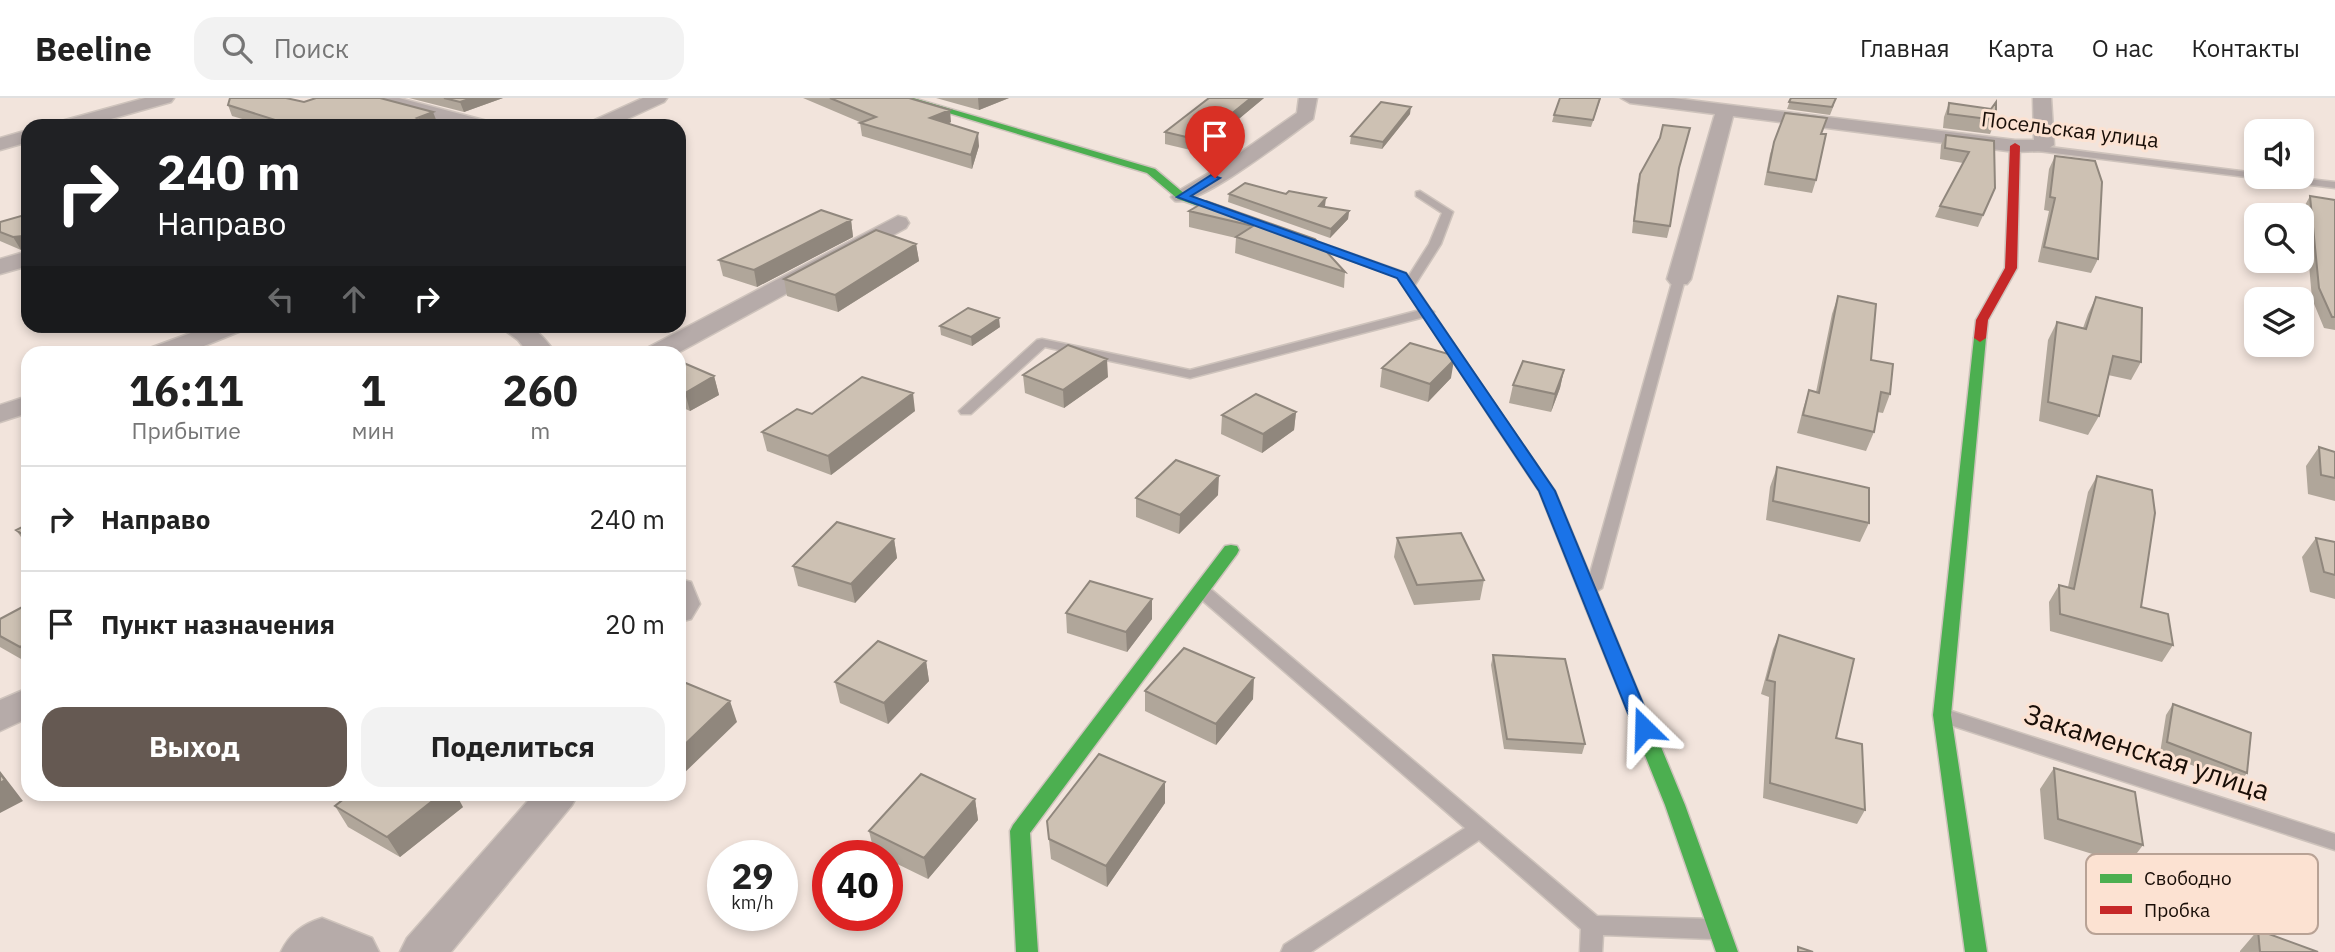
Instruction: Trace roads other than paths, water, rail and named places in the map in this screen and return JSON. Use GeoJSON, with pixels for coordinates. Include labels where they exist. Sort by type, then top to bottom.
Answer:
{"type":"FeatureCollection","features":[{"type":"Feature","properties":{"kind":"street"},"geometry":{"type":"LineString","coordinates":[[90,119],[165,98]]}},
{"type":"Feature","properties":{"kind":"street"},"geometry":{"type":"LineString","coordinates":[[378,98],[460,119]]}},
{"type":"Feature","properties":{"kind":"street"},"geometry":{"type":"LineString","coordinates":[[612,119],[658,98]]}},
{"type":"Feature","properties":{"kind":"street"},"geometry":{"type":"LineString","coordinates":[[903,98],[1151,171],[1182,197],[1402,275],[1547,491],[1675,805],[1727,952]]}},
{"type":"Feature","properties":{"kind":"street"},"geometry":{"type":"LineString","coordinates":[[1182,197],[1231,168],[1306,115],[1308,98]]}},
{"type":"Feature","properties":{"kind":"street","name":"Посельская улица"},"geometry":{"type":"LineString","coordinates":[[1630,98],[2015,146]]}},
{"type":"Feature","properties":{"kind":"street"},"geometry":{"type":"LineString","coordinates":[[1976,952],[1942,715],[1982,320],[2011,268],[2015,146],[2044,145],[2042,98]]}},
{"type":"Feature","properties":{"kind":"street"},"geometry":{"type":"LineString","coordinates":[[1679,279],[1725,111]]}},
{"type":"Feature","properties":{"kind":"street"},"geometry":{"type":"LineString","coordinates":[[0,144],[21,138]]}},
{"type":"Feature","properties":{"kind":"street"},"geometry":{"type":"LineString","coordinates":[[671,346],[898,223]]}},
{"type":"Feature","properties":{"kind":"street"},"geometry":{"type":"LineString","coordinates":[[0,267],[21,260]]}},
{"type":"Feature","properties":{"kind":"street"},"geometry":{"type":"LineString","coordinates":[[180,346],[214,333]]}},
{"type":"Feature","properties":{"kind":"street"},"geometry":{"type":"LineString","coordinates":[[524,333],[536,346]]}},
{"type":"Feature","properties":{"kind":"street"},"geometry":{"type":"LineString","coordinates":[[0,414],[21,406]]}},
{"type":"Feature","properties":{"kind":"street"},"geometry":{"type":"LineString","coordinates":[[1027,952],[1020,831],[1231,551]]}},
{"type":"Feature","properties":{"kind":"street"},"geometry":{"type":"LineString","coordinates":[[0,717],[21,705]]}},
{"type":"Feature","properties":{"kind":"street"},"geometry":{"type":"LineString","coordinates":[[424,952],[552,801]]}},
{"type":"Feature","properties":{"kind":"street"},"geometry":{"type":"LineString","coordinates":[[304,952],[322,937],[356,952]]}},
{"type":"Feature","properties":{"kind":"lane","name":"Посельская улица"},"geometry":{"type":"LineString","coordinates":[[2015,146],[2244,175]]}},
{"type":"Feature","properties":{"kind":"lane"},"geometry":{"type":"LineString","coordinates":[[2314,183],[2335,185]]}},
{"type":"Feature","properties":{"kind":"lane"},"geometry":{"type":"LineString","coordinates":[[1409,285],[1435,244],[1448,212],[1420,194]]}},
{"type":"Feature","properties":{"kind":"lane"},"geometry":{"type":"LineString","coordinates":[[1591,599],[1679,279]]}},
{"type":"Feature","properties":{"kind":"lane"},"geometry":{"type":"LineString","coordinates":[[966,411],[1042,343],[1190,374],[1428,312]]}},
{"type":"Feature","properties":{"kind":"lane"},"geometry":{"type":"LineString","coordinates":[[1201,590],[1592,925],[1719,929]]}},
{"type":"Feature","properties":{"kind":"lane","name":"Закаменская улица"},"geometry":{"type":"LineString","coordinates":[[1942,715],[2335,842]]}},
{"type":"Feature","properties":{"kind":"lane"},"geometry":{"type":"LineString","coordinates":[[1292,952],[1480,829]]}},
{"type":"Feature","properties":{"kind":"lane"},"geometry":{"type":"LineString","coordinates":[[1591,952],[1592,925]]}}]}
